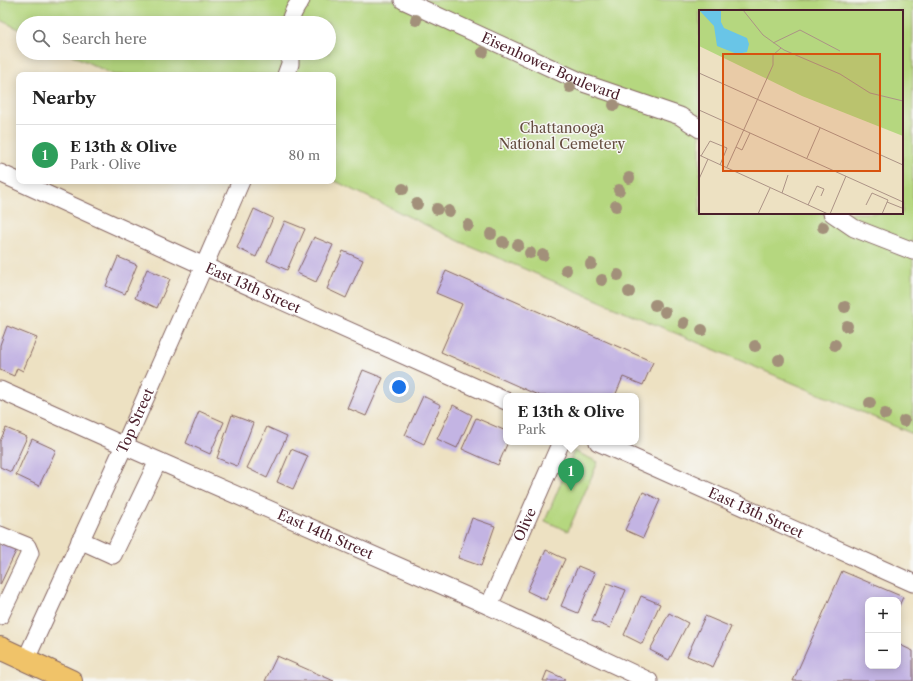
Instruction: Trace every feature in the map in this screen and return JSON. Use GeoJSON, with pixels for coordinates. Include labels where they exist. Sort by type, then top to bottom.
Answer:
{"type":"FeatureCollection","features":[{"type":"Feature","properties":{"kind":"main road"},"geometry":{"type":"LineString","coordinates":[[0,648],[71,681]]}},
{"type":"Feature","properties":{"kind":"street"},"geometry":{"type":"LineString","coordinates":[[292,16],[301,0]]}},
{"type":"Feature","properties":{"kind":"street","name":"Eisenhower Boulevard"},"geometry":{"type":"LineString","coordinates":[[403,0],[586,84],[680,116],[699,128]]}},
{"type":"Feature","properties":{"kind":"street"},"geometry":{"type":"LineString","coordinates":[[287,72],[290,60]]}},
{"type":"Feature","properties":{"kind":"street","name":"East 13th Street"},"geometry":{"type":"LineString","coordinates":[[0,174],[16,181]]}},
{"type":"Feature","properties":{"kind":"street","name":"East 13th Street"},"geometry":{"type":"LineString","coordinates":[[22,184],[503,400]]}},
{"type":"Feature","properties":{"kind":"street","name":"Top Street"},"geometry":{"type":"LineString","coordinates":[[26,660],[124,446],[240,184]]}},
{"type":"Feature","properties":{"kind":"street"},"geometry":{"type":"LineString","coordinates":[[833,214],[854,228],[913,251]]}},
{"type":"Feature","properties":{"kind":"street","name":"East 14th Street"},"geometry":{"type":"LineString","coordinates":[[0,390],[489,606],[649,681]]}},
{"type":"Feature","properties":{"kind":"street","name":"Olive"},"geometry":{"type":"LineString","coordinates":[[489,606],[560,445]]}},
{"type":"Feature","properties":{"kind":"street","name":"East 13th Street"},"geometry":{"type":"LineString","coordinates":[[605,445],[913,583]]}},
{"type":"Feature","properties":{"kind":"street"},"geometry":{"type":"LineString","coordinates":[[80,540],[113,555],[158,461]]}},
{"type":"Feature","properties":{"kind":"street"},"geometry":{"type":"LineString","coordinates":[[0,535],[28,546],[30,553],[0,616]]}},
{"type":"Feature","properties":{"kind":"green space","name":"Chattanooga National Cemetery"},"geometry":{"type":"Polygon","coordinates":[[[0,0],[913,0],[913,434],[461,242],[336,181],[336,72],[108,72],[83,60],[336,60],[336,16],[16,16],[16,28],[0,20],[0,0]]]}},
{"type":"Feature","properties":{"kind":"green space"},"geometry":{"type":"Polygon","coordinates":[[[574,451],[598,462],[568,531],[545,521],[574,451]]]}},
{"type":"Feature","properties":{"kind":"building"},"geometry":{"type":"Polygon","coordinates":[[[254,209],[273,218],[256,257],[237,248],[254,209]]]}},
{"type":"Feature","properties":{"kind":"building"},"geometry":{"type":"Polygon","coordinates":[[[285,221],[305,229],[287,270],[267,261],[285,221]]]}},
{"type":"Feature","properties":{"kind":"building"},"geometry":{"type":"Polygon","coordinates":[[[314,237],[333,245],[316,282],[297,273],[314,237]]]}},
{"type":"Feature","properties":{"kind":"building"},"geometry":{"type":"Polygon","coordinates":[[[343,251],[363,260],[346,298],[327,289],[343,251]]]}},
{"type":"Feature","properties":{"kind":"building"},"geometry":{"type":"Polygon","coordinates":[[[118,257],[137,265],[125,294],[106,286],[118,257]]]}},
{"type":"Feature","properties":{"kind":"building"},"geometry":{"type":"Polygon","coordinates":[[[147,269],[170,279],[157,308],[135,298],[147,269]]]}},
{"type":"Feature","properties":{"kind":"building"},"geometry":{"type":"Polygon","coordinates":[[[446,271],[653,362],[643,385],[623,377],[616,393],[533,393],[441,352],[462,304],[436,293],[446,271]]]}},
{"type":"Feature","properties":{"kind":"building"},"geometry":{"type":"Polygon","coordinates":[[[7,326],[37,338],[23,371],[17,368],[14,376],[0,370],[0,345],[7,326]]]}},
{"type":"Feature","properties":{"kind":"building"},"geometry":{"type":"Polygon","coordinates":[[[363,370],[383,378],[366,416],[347,408],[363,370]]]}},
{"type":"Feature","properties":{"kind":"building"},"geometry":{"type":"Polygon","coordinates":[[[423,396],[441,405],[424,444],[405,435],[423,396]]]}},
{"type":"Feature","properties":{"kind":"building"},"geometry":{"type":"Polygon","coordinates":[[[453,405],[472,415],[457,448],[437,439],[453,405]]]}},
{"type":"Feature","properties":{"kind":"building"},"geometry":{"type":"Polygon","coordinates":[[[199,411],[224,422],[210,454],[186,443],[199,411]]]}},
{"type":"Feature","properties":{"kind":"building"},"geometry":{"type":"Polygon","coordinates":[[[232,415],[253,423],[237,466],[217,458],[232,415]]]}},
{"type":"Feature","properties":{"kind":"building"},"geometry":{"type":"Polygon","coordinates":[[[476,418],[503,430],[503,445],[507,445],[498,465],[462,449],[476,418]]]}},
{"type":"Feature","properties":{"kind":"building"},"geometry":{"type":"Polygon","coordinates":[[[267,427],[287,436],[267,478],[247,468],[267,427]]]}},
{"type":"Feature","properties":{"kind":"building"},"geometry":{"type":"Polygon","coordinates":[[[6,428],[27,437],[11,472],[0,467],[0,441],[6,428]]]}},
{"type":"Feature","properties":{"kind":"building"},"geometry":{"type":"Polygon","coordinates":[[[32,439],[56,450],[39,486],[16,475],[32,439]]]}},
{"type":"Feature","properties":{"kind":"building"},"geometry":{"type":"Polygon","coordinates":[[[291,449],[308,456],[293,489],[277,482],[291,449]]]}},
{"type":"Feature","properties":{"kind":"building"},"geometry":{"type":"Polygon","coordinates":[[[643,492],[660,500],[643,538],[625,530],[643,492]]]}},
{"type":"Feature","properties":{"kind":"building"},"geometry":{"type":"Polygon","coordinates":[[[472,518],[495,526],[481,566],[458,558],[472,518]]]}},
{"type":"Feature","properties":{"kind":"building"},"geometry":{"type":"Polygon","coordinates":[[[0,541],[17,549],[0,585],[0,541]]]}},
{"type":"Feature","properties":{"kind":"building"},"geometry":{"type":"Polygon","coordinates":[[[546,550],[565,559],[546,600],[527,591],[546,550]]]}},
{"type":"Feature","properties":{"kind":"building"},"geometry":{"type":"Polygon","coordinates":[[[578,566],[595,573],[578,613],[561,606],[578,566]]]}},
{"type":"Feature","properties":{"kind":"building"},"geometry":{"type":"Polygon","coordinates":[[[842,571],[903,597],[901,601],[901,597],[865,597],[865,669],[901,669],[901,645],[913,651],[913,681],[793,681],[842,571]]]}},
{"type":"Feature","properties":{"kind":"building"},"geometry":{"type":"Polygon","coordinates":[[[607,583],[626,590],[610,628],[592,621],[607,583]]]}},
{"type":"Feature","properties":{"kind":"building"},"geometry":{"type":"Polygon","coordinates":[[[641,596],[660,604],[642,644],[624,635],[641,596]]]}},
{"type":"Feature","properties":{"kind":"building"},"geometry":{"type":"Polygon","coordinates":[[[669,613],[688,623],[669,660],[650,650],[669,613]]]}},
{"type":"Feature","properties":{"kind":"building"},"geometry":{"type":"Polygon","coordinates":[[[705,616],[731,627],[713,667],[687,656],[705,616]]]}},
{"type":"Feature","properties":{"kind":"building"},"geometry":{"type":"Polygon","coordinates":[[[277,656],[334,681],[265,681],[277,656]]]}},
{"type":"Feature","properties":{"kind":"building"},"geometry":{"type":"Polygon","coordinates":[[[547,671],[565,679],[564,681],[543,681],[547,671]]]}},
{"type":"Feature","properties":{"kind":"place","name":"E 13th & Olive"},"geometry":{"type":"Point","coordinates":[571,491]}}]}
